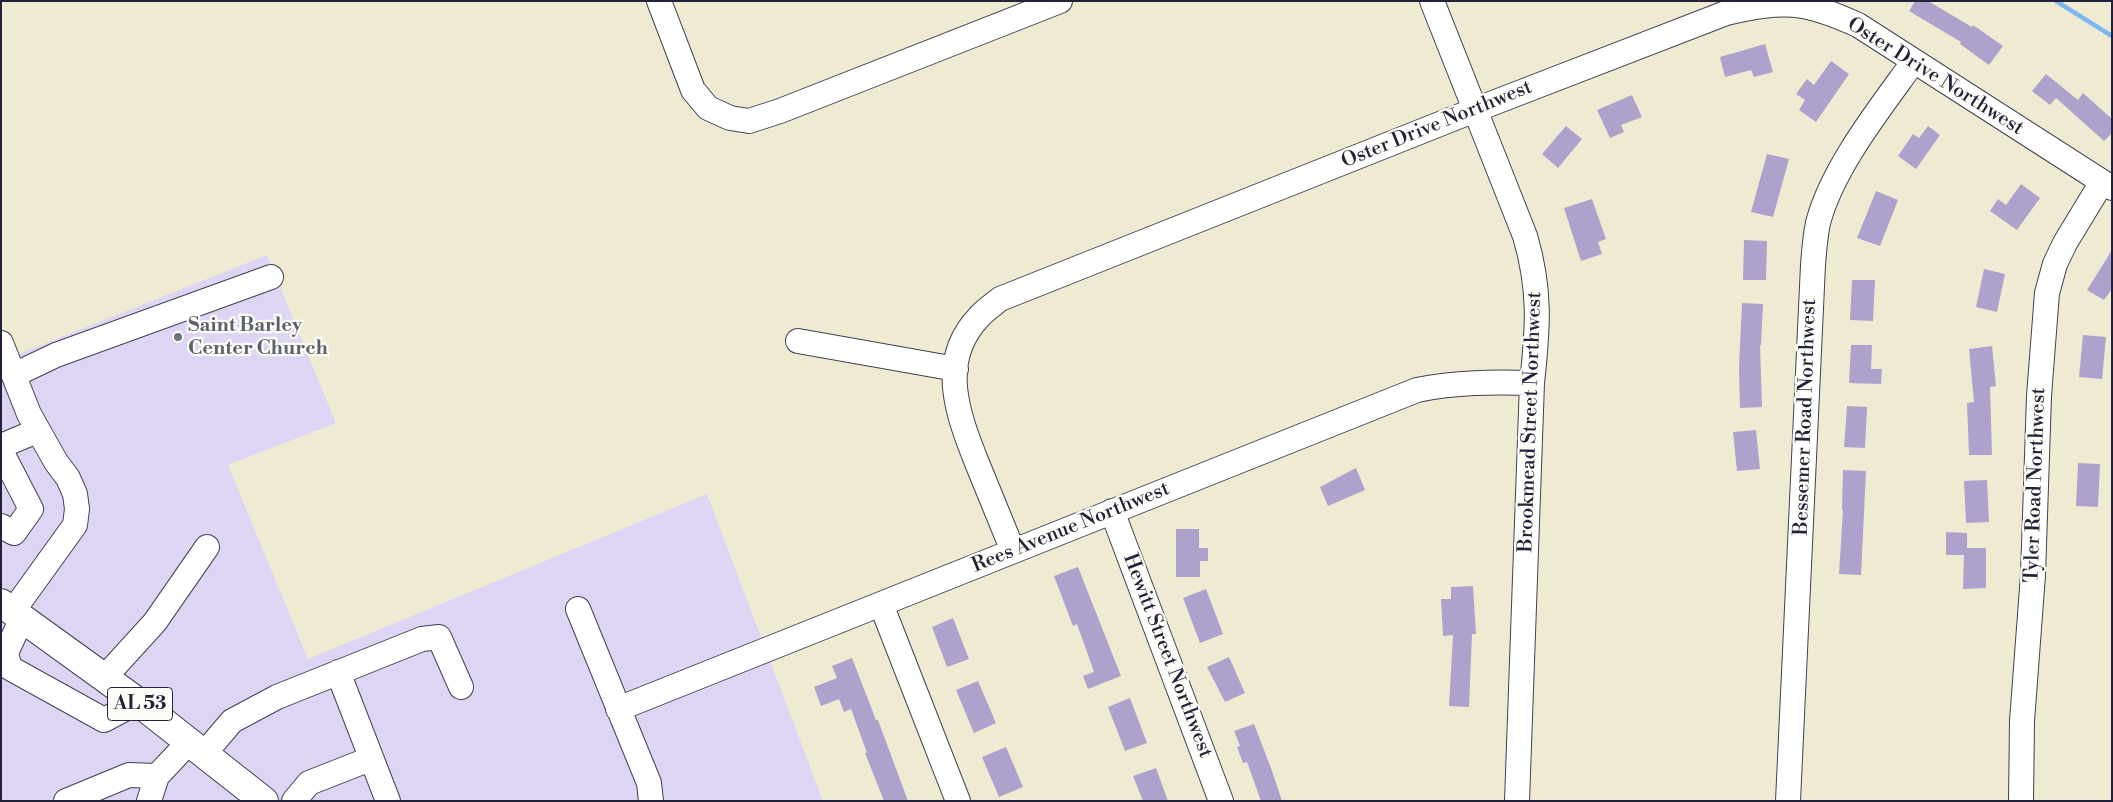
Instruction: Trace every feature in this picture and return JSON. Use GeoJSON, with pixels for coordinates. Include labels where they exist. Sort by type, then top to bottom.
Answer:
{"type":"FeatureCollection","features":[{"type":"Feature","properties":{"kind":"main road","name":"AL 53"},"geometry":{"type":"LineString","coordinates":[[8,608],[138,702],[264,801]]}},
{"type":"Feature","properties":{"kind":"street"},"geometry":{"type":"LineString","coordinates":[[659,1],[693,90],[708,108],[730,118],[750,121],[780,111],[1060,1]]}},
{"type":"Feature","properties":{"kind":"street","name":"Brookmead Street Northwest"},"geometry":{"type":"LineString","coordinates":[[1432,1],[1525,236],[1532,259],[1536,290],[1538,323],[1532,383],[1516,801]]}},
{"type":"Feature","properties":{"kind":"street","name":"Oster Drive Northwest"},"geometry":{"type":"LineString","coordinates":[[1013,551],[964,429],[955,397],[958,355],[966,334],[979,317],[1000,299],[1475,110],[1726,13],[1759,5],[1791,3],[1808,5],[1858,25],[2107,185]]}},
{"type":"Feature","properties":{"kind":"street","name":"Bessemer Road Northwest"},"geometry":{"type":"LineString","coordinates":[[1788,801],[1813,265],[1818,224],[1825,203],[1841,170],[1872,120],[1914,61]]}},
{"type":"Feature","properties":{"kind":"street","name":"Tyler Road Northwest"},"geometry":{"type":"LineString","coordinates":[[2020,801],[2022,721],[2033,575],[2040,396],[2047,293],[2055,264],[2065,243],[2107,185]]}},
{"type":"Feature","properties":{"kind":"street"},"geometry":{"type":"LineString","coordinates":[[14,375],[56,355],[271,277]]}},
{"type":"Feature","properties":{"kind":"street"},"geometry":{"type":"LineString","coordinates":[[798,341],[956,369]]}},
{"type":"Feature","properties":{"kind":"street"},"geometry":{"type":"LineString","coordinates":[[1,343],[28,414],[72,486],[77,509],[76,525],[8,608],[6,653],[10,668],[104,720],[138,702]]}},
{"type":"Feature","properties":{"kind":"street","name":"Rees Avenue Northwest"},"geometry":{"type":"LineString","coordinates":[[618,709],[1417,390],[1444,384],[1482,381],[1532,383]]}},
{"type":"Feature","properties":{"kind":"street"},"geometry":{"type":"LineString","coordinates":[[1,446],[37,431]]}},
{"type":"Feature","properties":{"kind":"street"},"geometry":{"type":"LineString","coordinates":[[1,451],[31,509],[14,533],[1,526]]}},
{"type":"Feature","properties":{"kind":"street","name":"Hewitt Street Northwest"},"geometry":{"type":"LineString","coordinates":[[1112,511],[1221,801]]}},
{"type":"Feature","properties":{"kind":"street"},"geometry":{"type":"LineString","coordinates":[[104,678],[155,622],[207,547]]}},
{"type":"Feature","properties":{"kind":"street"},"geometry":{"type":"LineString","coordinates":[[881,604],[958,801]]}},
{"type":"Feature","properties":{"kind":"street"},"geometry":{"type":"LineString","coordinates":[[578,609],[648,783],[651,801]]}},
{"type":"Feature","properties":{"kind":"street"},"geometry":{"type":"LineString","coordinates":[[149,801],[157,776],[232,721],[277,697],[422,639],[439,637],[462,687]]}},
{"type":"Feature","properties":{"kind":"street"},"geometry":{"type":"LineString","coordinates":[[338,672],[370,759],[388,801]]}},
{"type":"Feature","properties":{"kind":"street"},"geometry":{"type":"LineString","coordinates":[[294,801],[309,783],[370,759]]}},
{"type":"Feature","properties":{"kind":"street"},"geometry":{"type":"LineString","coordinates":[[66,801],[129,775],[157,776]]}},
{"type":"Feature","properties":{"kind":"shaded area"},"geometry":{"type":"Polygon","coordinates":[[[267,255],[336,423],[228,465],[308,659],[707,494],[823,801],[1,801],[1,361],[267,255]]]}},
{"type":"Feature","properties":{"kind":"building"},"geometry":{"type":"Polygon","coordinates":[[[1915,1],[1928,1],[1972,27],[1973,25],[2003,46],[1989,65],[1960,44],[1961,42],[1909,11],[1915,1]]]}},
{"type":"Feature","properties":{"kind":"building"},"geometry":{"type":"Polygon","coordinates":[[[1765,44],[1773,72],[1754,77],[1751,70],[1725,77],[1720,57],[1765,44]]]}},
{"type":"Feature","properties":{"kind":"building"},"geometry":{"type":"Polygon","coordinates":[[[1831,61],[1849,74],[1816,122],[1799,110],[1805,100],[1796,94],[1807,79],[1814,85],[1831,61]]]}},
{"type":"Feature","properties":{"kind":"building"},"geometry":{"type":"Polygon","coordinates":[[[2046,74],[2078,100],[2083,93],[2112,119],[2112,133],[2104,141],[2056,98],[2050,105],[2032,91],[2046,74]]]}},
{"type":"Feature","properties":{"kind":"building"},"geometry":{"type":"Polygon","coordinates":[[[1632,95],[1642,117],[1621,125],[1624,132],[1610,138],[1597,110],[1632,95]]]}},
{"type":"Feature","properties":{"kind":"building"},"geometry":{"type":"Polygon","coordinates":[[[1566,126],[1582,139],[1558,168],[1542,154],[1566,126]]]}},
{"type":"Feature","properties":{"kind":"building"},"geometry":{"type":"Polygon","coordinates":[[[1928,126],[1940,135],[1916,169],[1898,156],[1913,134],[1919,138],[1928,126]]]}},
{"type":"Feature","properties":{"kind":"building"},"geometry":{"type":"Polygon","coordinates":[[[1767,154],[1789,159],[1773,217],[1751,212],[1767,154]]]}},
{"type":"Feature","properties":{"kind":"building"},"geometry":{"type":"Polygon","coordinates":[[[2021,184],[2040,198],[2017,230],[1990,211],[1998,199],[2006,205],[2021,184]]]}},
{"type":"Feature","properties":{"kind":"building"},"geometry":{"type":"Polygon","coordinates":[[[1876,191],[1898,200],[1880,246],[1857,238],[1876,191]]]}},
{"type":"Feature","properties":{"kind":"building"},"geometry":{"type":"Polygon","coordinates":[[[1592,199],[1606,239],[1598,242],[1602,254],[1581,261],[1564,208],[1592,199]]]}},
{"type":"Feature","properties":{"kind":"building"},"geometry":{"type":"Polygon","coordinates":[[[1744,240],[1767,241],[1766,280],[1743,280],[1744,240]]]}},
{"type":"Feature","properties":{"kind":"building"},"geometry":{"type":"Polygon","coordinates":[[[2112,250],[2112,289],[2104,300],[2087,290],[2112,250]]]}},
{"type":"Feature","properties":{"kind":"building"},"geometry":{"type":"Polygon","coordinates":[[[1984,269],[2005,274],[1997,312],[1976,307],[1984,269]]]}},
{"type":"Feature","properties":{"kind":"building"},"geometry":{"type":"Polygon","coordinates":[[[1852,280],[1875,280],[1873,321],[1850,320],[1852,280]]]}},
{"type":"Feature","properties":{"kind":"building"},"geometry":{"type":"Polygon","coordinates":[[[1742,303],[1763,304],[1760,345],[1762,407],[1740,408],[1739,367],[1742,303]]]}},
{"type":"Feature","properties":{"kind":"building"},"geometry":{"type":"Polygon","coordinates":[[[2083,335],[2106,337],[2102,379],[2079,377],[2083,335]]]}},
{"type":"Feature","properties":{"kind":"building"},"geometry":{"type":"Polygon","coordinates":[[[1851,345],[1872,345],[1871,369],[1882,369],[1881,384],[1849,383],[1851,345]]]}},
{"type":"Feature","properties":{"kind":"building"},"geometry":{"type":"Polygon","coordinates":[[[1992,346],[1996,386],[1990,387],[1992,455],[1969,455],[1967,403],[1974,402],[1969,349],[1992,346]]]}},
{"type":"Feature","properties":{"kind":"building"},"geometry":{"type":"Polygon","coordinates":[[[1847,406],[1867,407],[1865,448],[1844,447],[1847,406]]]}},
{"type":"Feature","properties":{"kind":"building"},"geometry":{"type":"Polygon","coordinates":[[[1756,430],[1760,469],[1737,471],[1733,432],[1756,430]]]}},
{"type":"Feature","properties":{"kind":"building"},"geometry":{"type":"Polygon","coordinates":[[[2078,463],[2100,464],[2098,507],[2076,506],[2078,463]]]}},
{"type":"Feature","properties":{"kind":"building"},"geometry":{"type":"Polygon","coordinates":[[[1356,468],[1365,490],[1328,506],[1320,487],[1356,468]]]}},
{"type":"Feature","properties":{"kind":"building"},"geometry":{"type":"Polygon","coordinates":[[[1843,470],[1866,471],[1861,575],[1839,574],[1843,510],[1843,470]]]}},
{"type":"Feature","properties":{"kind":"building"},"geometry":{"type":"Polygon","coordinates":[[[1987,480],[1989,522],[1966,523],[1964,481],[1987,480]]]}},
{"type":"Feature","properties":{"kind":"building"},"geometry":{"type":"Polygon","coordinates":[[[1176,529],[1199,529],[1199,548],[1208,548],[1208,561],[1200,561],[1200,577],[1176,577],[1176,529]]]}},
{"type":"Feature","properties":{"kind":"building"},"geometry":{"type":"Polygon","coordinates":[[[1946,532],[1967,533],[1967,548],[1986,548],[1986,588],[1963,589],[1964,555],[1946,555],[1946,532]]]}},
{"type":"Feature","properties":{"kind":"building"},"geometry":{"type":"Polygon","coordinates":[[[1078,567],[1121,676],[1088,689],[1083,676],[1094,672],[1077,624],[1073,626],[1054,576],[1078,567]]]}},
{"type":"Feature","properties":{"kind":"building"},"geometry":{"type":"Polygon","coordinates":[[[1473,586],[1476,634],[1472,634],[1469,707],[1449,706],[1453,635],[1443,636],[1441,599],[1451,599],[1451,587],[1473,586]]]}},
{"type":"Feature","properties":{"kind":"building"},"geometry":{"type":"Polygon","coordinates":[[[1206,589],[1223,634],[1200,643],[1183,598],[1206,589]]]}},
{"type":"Feature","properties":{"kind":"building"},"geometry":{"type":"Polygon","coordinates":[[[953,618],[969,659],[947,667],[932,627],[953,618]]]}},
{"type":"Feature","properties":{"kind":"building"},"geometry":{"type":"Polygon","coordinates":[[[1229,657],[1245,693],[1225,702],[1207,667],[1229,657]]]}},
{"type":"Feature","properties":{"kind":"building"},"geometry":{"type":"Polygon","coordinates":[[[852,658],[876,720],[878,720],[908,801],[884,801],[865,753],[867,753],[851,709],[844,712],[839,699],[821,706],[814,687],[837,678],[832,666],[852,658]]]}},
{"type":"Feature","properties":{"kind":"building"},"geometry":{"type":"Polygon","coordinates":[[[978,681],[996,723],[974,733],[956,690],[978,681]]]}},
{"type":"Feature","properties":{"kind":"building"},"geometry":{"type":"Polygon","coordinates":[[[1130,698],[1147,743],[1125,751],[1108,707],[1130,698]]]}},
{"type":"Feature","properties":{"kind":"building"},"geometry":{"type":"Polygon","coordinates":[[[1254,724],[1282,801],[1261,801],[1247,762],[1243,763],[1237,747],[1240,746],[1234,731],[1254,724]]]}},
{"type":"Feature","properties":{"kind":"building"},"geometry":{"type":"Polygon","coordinates":[[[1006,747],[1023,787],[999,797],[982,757],[1006,747]]]}},
{"type":"Feature","properties":{"kind":"building"},"geometry":{"type":"Polygon","coordinates":[[[1156,768],[1168,801],[1143,801],[1133,776],[1156,768]]]}},
{"type":"Feature","properties":{"kind":"waterway"},"geometry":{"type":"LineString","coordinates":[[2056,1],[2112,36]]}},
{"type":"Feature","properties":{"kind":"place","name":"Saint Barley Center Church"},"geometry":{"type":"Point","coordinates":[178,337]}}]}
